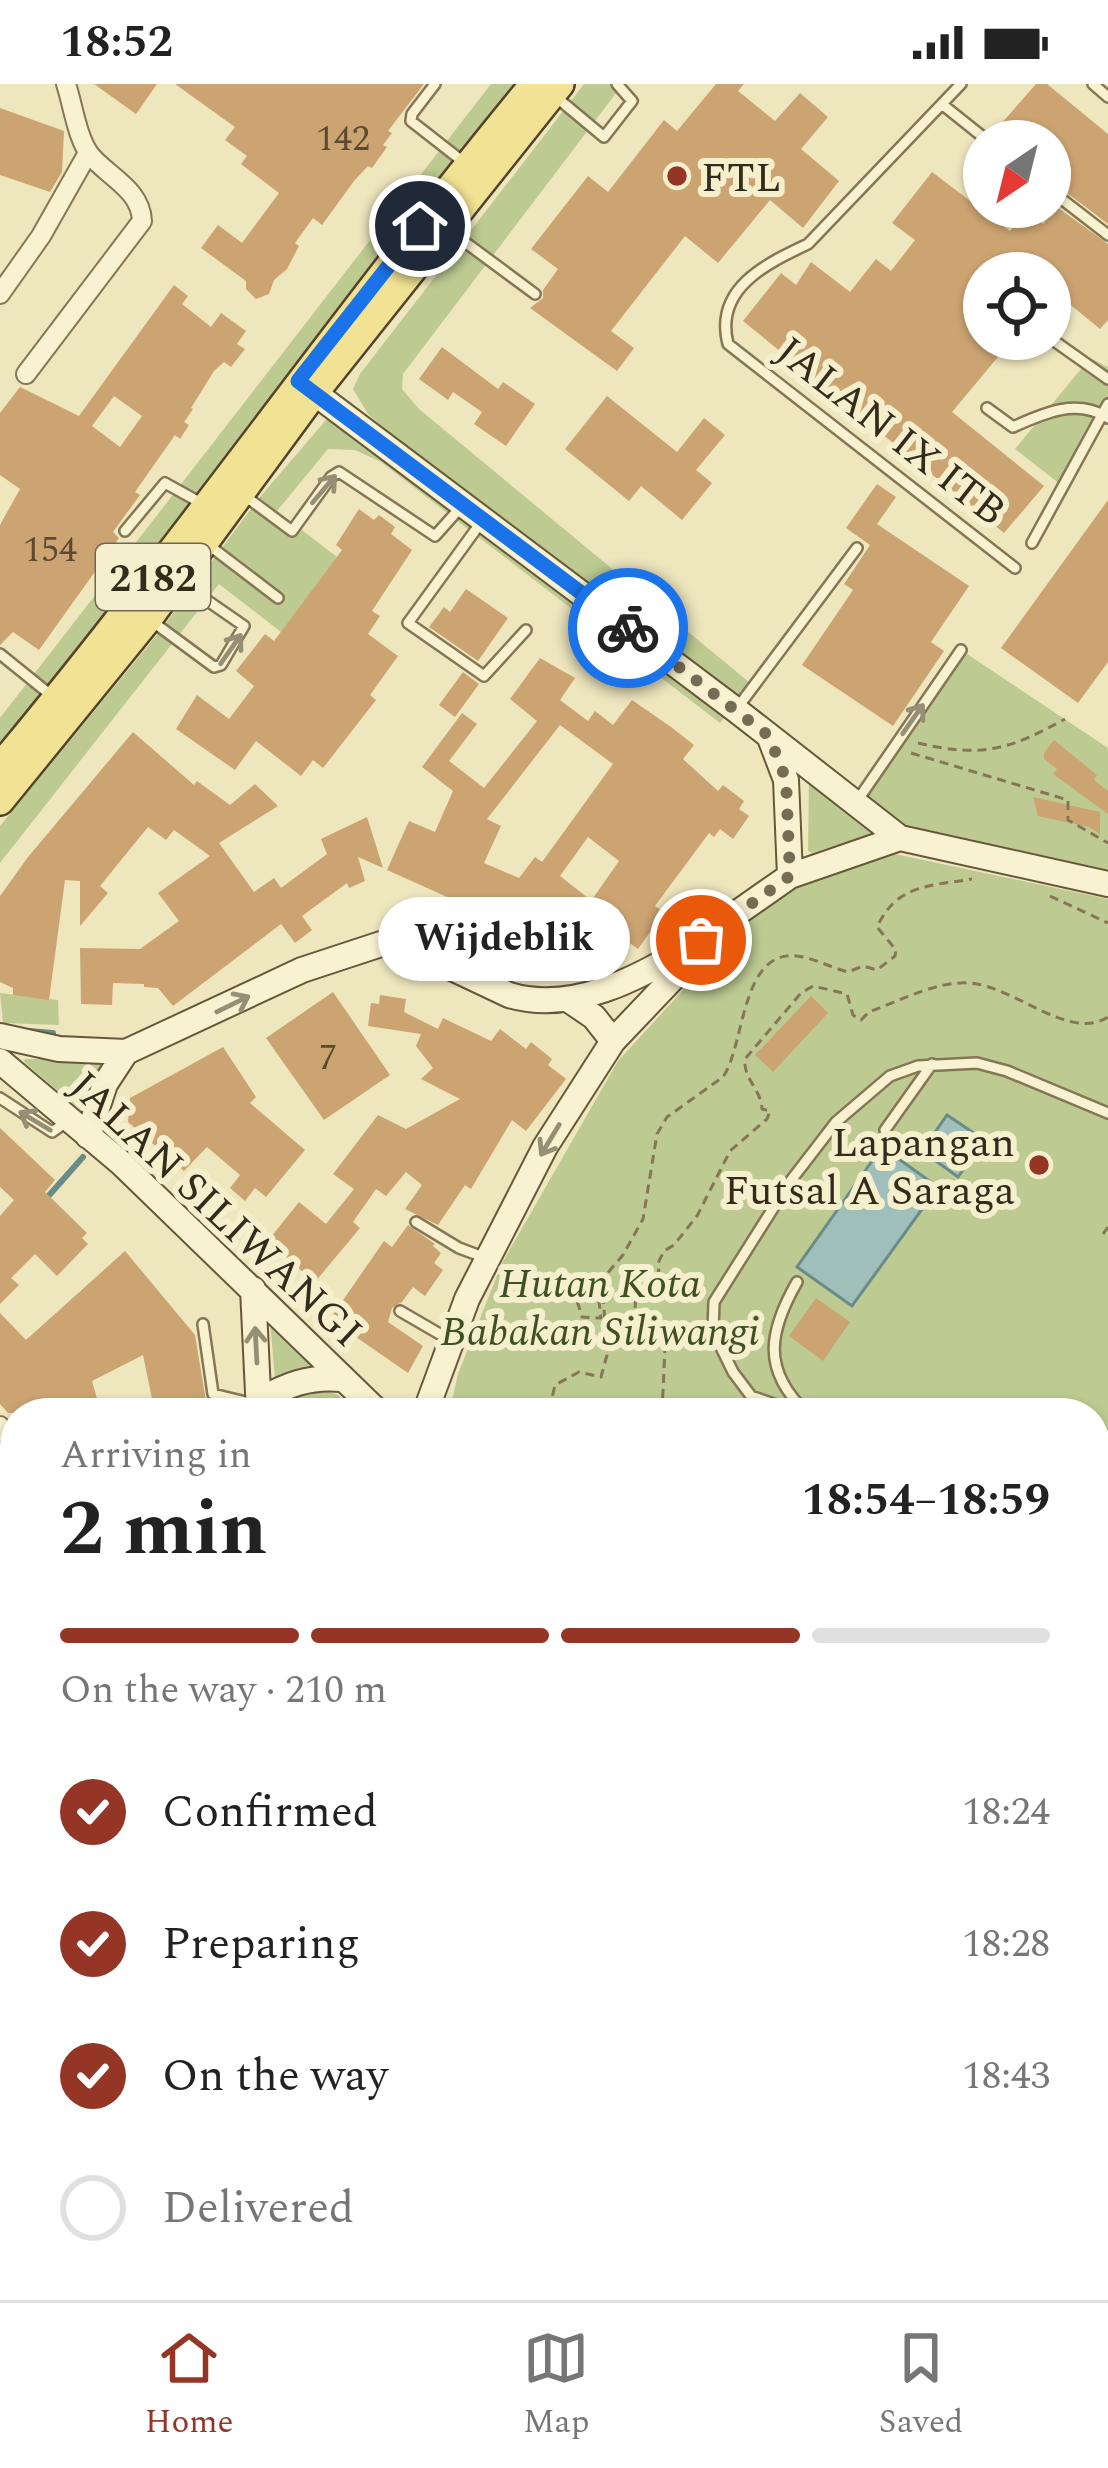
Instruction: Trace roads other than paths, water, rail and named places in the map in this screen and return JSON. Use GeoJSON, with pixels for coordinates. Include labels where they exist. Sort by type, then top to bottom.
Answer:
{"type":"FeatureCollection","features":[{"type":"Feature","properties":{"kind":"main road","name":"2182"},"geometry":{"type":"LineString","coordinates":[[0,800],[178,580],[241,493],[306,387],[548,87]]}},
{"type":"Feature","properties":{"kind":"main road"},"geometry":{"type":"LineString","coordinates":[[446,228],[476,171]]}},
{"type":"Feature","properties":{"kind":"main road","name":"2182"},"geometry":{"type":"LineString","coordinates":[[0,767],[206,506],[446,228]]}},
{"type":"Feature","properties":{"kind":"street"},"geometry":{"type":"LineString","coordinates":[[26,374],[142,221],[139,205],[88,153],[66,84]]}},
{"type":"Feature","properties":{"kind":"street"},"geometry":{"type":"LineString","coordinates":[[0,294],[41,236],[88,153]]}},
{"type":"Feature","properties":{"kind":"street"},"geometry":{"type":"LineString","coordinates":[[306,387],[900,838],[1108,884]]}},
{"type":"Feature","properties":{"kind":"street"},"geometry":{"type":"LineString","coordinates":[[769,736],[786,780],[790,876]]}},
{"type":"Feature","properties":{"kind":"street"},"geometry":{"type":"LineString","coordinates":[[79,1128],[126,1052],[302,970],[381,944],[399,943],[518,998],[568,1000],[638,976],[670,959],[790,876],[900,838]]}},
{"type":"Feature","properties":{"kind":"street"},"geometry":{"type":"LineString","coordinates":[[423,1398],[486,1258],[545,1147],[613,1041],[730,918]]}},
{"type":"Feature","properties":{"kind":"street"},"geometry":{"type":"LineString","coordinates":[[568,1000],[594,1017],[613,1041]]}},
{"type":"Feature","properties":{"kind":"street","name":"JALAN SILIWANGI"},"geometry":{"type":"LineString","coordinates":[[0,1036],[59,1048],[126,1052]]}},
{"type":"Feature","properties":{"kind":"street","name":"JALAN SILIWANGI"},"geometry":{"type":"LineString","coordinates":[[0,1060],[253,1289],[362,1398]]}},
{"type":"Feature","properties":{"kind":"street"},"geometry":{"type":"LineString","coordinates":[[253,1289],[259,1398]]}},
{"type":"Feature","properties":{"kind":"street"},"geometry":{"type":"LineString","coordinates":[[270,1398],[293,1382],[317,1376],[341,1379]]}},
{"type":"Feature","properties":{"kind":"lane"},"geometry":{"type":"LineString","coordinates":[[435,84],[411,121],[476,171]]}},
{"type":"Feature","properties":{"kind":"lane"},"geometry":{"type":"LineString","coordinates":[[548,87],[604,136],[632,101],[617,84]]}},
{"type":"Feature","properties":{"kind":"lane"},"geometry":{"type":"LineString","coordinates":[[961,84],[943,105],[963,121]]}},
{"type":"Feature","properties":{"kind":"lane"},"geometry":{"type":"LineString","coordinates":[[1093,84],[1108,97]]}},
{"type":"Feature","properties":{"kind":"lane","name":"JALAN IX ITB"},"geometry":{"type":"LineString","coordinates":[[943,105],[808,244],[780,257],[740,286],[723,320],[728,344],[1016,568]]}},
{"type":"Feature","properties":{"kind":"lane"},"geometry":{"type":"LineString","coordinates":[[1071,206],[1108,235]]}},
{"type":"Feature","properties":{"kind":"lane"},"geometry":{"type":"LineString","coordinates":[[446,228],[535,294]]}},
{"type":"Feature","properties":{"kind":"lane"},"geometry":{"type":"LineString","coordinates":[[1071,353],[1108,379]]}},
{"type":"Feature","properties":{"kind":"lane"},"geometry":{"type":"LineString","coordinates":[[987,408],[1013,427],[1048,411],[1087,407],[1106,412],[1032,543]]}},
{"type":"Feature","properties":{"kind":"lane"},"geometry":{"type":"LineString","coordinates":[[241,493],[292,531],[339,472],[435,536],[472,512]]}},
{"type":"Feature","properties":{"kind":"lane"},"geometry":{"type":"LineString","coordinates":[[125,531],[165,483],[206,506]]}},
{"type":"Feature","properties":{"kind":"lane"},"geometry":{"type":"LineString","coordinates":[[472,512],[408,623],[484,676],[526,631]]}},
{"type":"Feature","properties":{"kind":"lane"},"geometry":{"type":"LineString","coordinates":[[205,542],[278,598]]}},
{"type":"Feature","properties":{"kind":"lane"},"geometry":{"type":"LineString","coordinates":[[736,710],[857,548]]}},
{"type":"Feature","properties":{"kind":"lane"},"geometry":{"type":"LineString","coordinates":[[148,619],[214,667],[221,665],[244,626],[178,580]]}},
{"type":"Feature","properties":{"kind":"lane"},"geometry":{"type":"LineString","coordinates":[[855,804],[961,650]]}},
{"type":"Feature","properties":{"kind":"lane"},"geometry":{"type":"LineString","coordinates":[[0,654],[56,700]]}},
{"type":"Feature","properties":{"kind":"lane"},"geometry":{"type":"LineString","coordinates":[[758,1398],[734,1372],[713,1331],[714,1302],[789,1183],[836,1122],[890,1076],[932,1064],[977,1063],[1108,1113]]}},
{"type":"Feature","properties":{"kind":"lane"},"geometry":{"type":"LineString","coordinates":[[885,1130],[932,1064]]}},
{"type":"Feature","properties":{"kind":"lane"},"geometry":{"type":"LineString","coordinates":[[0,1098],[52,1132],[79,1128]]}},
{"type":"Feature","properties":{"kind":"lane"},"geometry":{"type":"LineString","coordinates":[[416,1222],[486,1258]]}},
{"type":"Feature","properties":{"kind":"lane"},"geometry":{"type":"LineString","coordinates":[[791,1398],[772,1342],[776,1318],[797,1282]]}},
{"type":"Feature","properties":{"kind":"lane"},"geometry":{"type":"LineString","coordinates":[[400,1310],[450,1340]]}},
{"type":"Feature","properties":{"kind":"lane"},"geometry":{"type":"LineString","coordinates":[[203,1324],[213,1394],[228,1398]]}},
{"type":"Feature","properties":{"kind":"water"},"geometry":{"type":"Polygon","coordinates":[[[947,1115],[984,1140],[958,1177],[922,1151],[947,1115]]]}},
{"type":"Feature","properties":{"kind":"water"},"geometry":{"type":"Polygon","coordinates":[[[882,1147],[938,1187],[852,1306],[797,1267],[882,1147]]]}},
{"type":"Feature","properties":{"kind":"waterway"},"geometry":{"type":"LineString","coordinates":[[29,1031],[53,1033]]}},
{"type":"Feature","properties":{"kind":"waterway"},"geometry":{"type":"LineString","coordinates":[[109,1132],[110,1125]]}},
{"type":"Feature","properties":{"kind":"waterway"},"geometry":{"type":"LineString","coordinates":[[44,1201],[83,1157]]}},
{"type":"Feature","properties":{"kind":"place","name":"FTL"},"geometry":{"type":"Point","coordinates":[677,176]}},
{"type":"Feature","properties":{"kind":"place","name":"Wijdeblik"},"geometry":{"type":"Point","coordinates":[701,940]}},
{"type":"Feature","properties":{"kind":"place","name":"Lapangan Futsal A Saraga"},"geometry":{"type":"Point","coordinates":[1039,1165]}},
{"type":"Feature","properties":{"kind":"park label","name":"Hutan Kota Babakan Siliwangi"},"geometry":{"type":"Point","coordinates":[600,1306]}}]}
